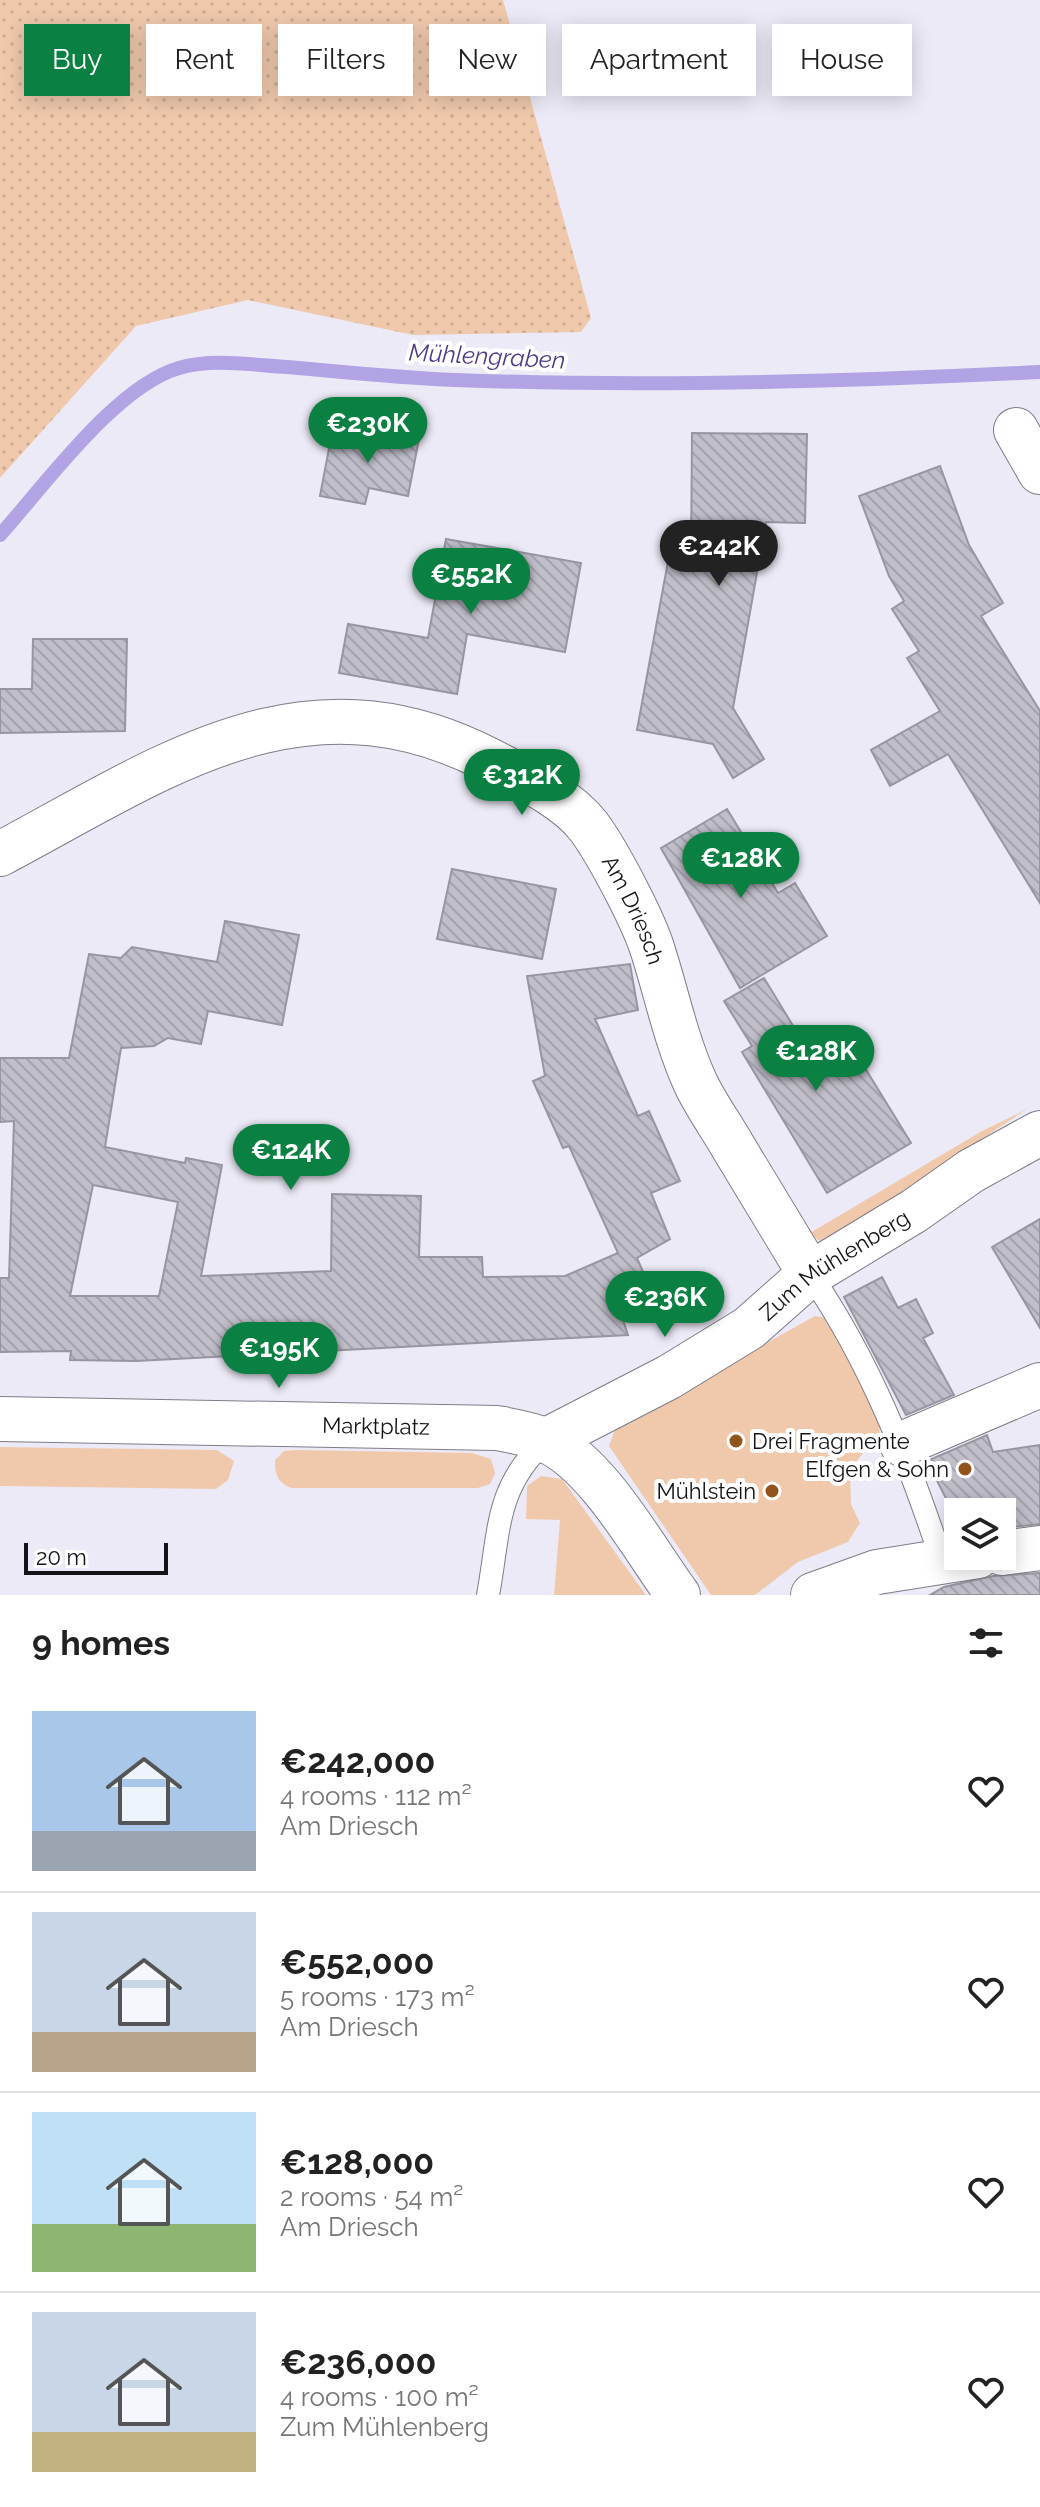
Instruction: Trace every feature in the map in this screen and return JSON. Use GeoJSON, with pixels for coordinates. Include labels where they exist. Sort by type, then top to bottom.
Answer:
{"type":"FeatureCollection","features":[{"type":"Feature","properties":{"kind":"street"},"geometry":{"type":"LineString","coordinates":[[1016,430],[1040,472]]}},
{"type":"Feature","properties":{"kind":"street","name":"Am Driesch"},"geometry":{"type":"LineString","coordinates":[[0,854],[190,754],[254,731],[335,720],[414,730],[478,754],[524,777],[575,813],[589,827],[650,942],[668,1008],[696,1084],[810,1274]]}},
{"type":"Feature","properties":{"kind":"street","name":"Zum Mühlenberg"},"geometry":{"type":"LineString","coordinates":[[545,1441],[669,1377],[749,1328],[810,1274],[914,1211],[971,1171],[1040,1133]]}},
{"type":"Feature","properties":{"kind":"street"},"geometry":{"type":"LineString","coordinates":[[902,1444],[1040,1385]]}},
{"type":"Feature","properties":{"kind":"street","name":"Marktplatz"},"geometry":{"type":"LineString","coordinates":[[0,1419],[497,1428],[545,1441],[580,1464],[678,1595]]}},
{"type":"Feature","properties":{"kind":"street"},"geometry":{"type":"LineString","coordinates":[[1016,1551],[1040,1548]]}},
{"type":"Feature","properties":{"kind":"street"},"geometry":{"type":"LineString","coordinates":[[813,1595],[877,1572],[944,1561]]}},
{"type":"Feature","properties":{"kind":"lane"},"geometry":{"type":"LineString","coordinates":[[810,1274],[832,1307],[944,1527]]}},
{"type":"Feature","properties":{"kind":"lane"},"geometry":{"type":"LineString","coordinates":[[488,1595],[507,1488],[522,1463],[545,1441]]}},
{"type":"Feature","properties":{"kind":"shaded area"},"geometry":{"type":"Polygon","coordinates":[[[0,0],[503,0],[510,24],[429,24],[429,96],[530,96],[591,318],[581,332],[413,335],[248,300],[136,326],[0,478],[0,0]]]}},
{"type":"Feature","properties":{"kind":"shaded area"},"geometry":{"type":"Polygon","coordinates":[[[1027,1109],[823,1244],[810,1233],[982,1131],[1027,1109]]]}},
{"type":"Feature","properties":{"kind":"shaded area"},"geometry":{"type":"Polygon","coordinates":[[[815,1316],[827,1318],[881,1419],[879,1434],[850,1469],[851,1504],[860,1523],[848,1542],[798,1562],[755,1595],[711,1595],[609,1446],[616,1427],[815,1316]]]}},
{"type":"Feature","properties":{"kind":"shaded area"},"geometry":{"type":"Polygon","coordinates":[[[0,1447],[217,1450],[234,1461],[228,1480],[216,1489],[0,1486],[0,1447]]]}},
{"type":"Feature","properties":{"kind":"shaded area"},"geometry":{"type":"Polygon","coordinates":[[[284,1451],[472,1453],[491,1459],[495,1473],[490,1484],[478,1488],[291,1488],[278,1477],[275,1460],[284,1451]]]}},
{"type":"Feature","properties":{"kind":"shaded area"},"geometry":{"type":"Polygon","coordinates":[[[541,1476],[562,1479],[646,1595],[554,1595],[560,1520],[526,1519],[527,1486],[541,1476]]]}},
{"type":"Feature","properties":{"kind":"building"},"geometry":{"type":"Polygon","coordinates":[[[333,427],[419,439],[408,496],[369,488],[365,504],[320,496],[333,427]]]}},
{"type":"Feature","properties":{"kind":"building"},"geometry":{"type":"Polygon","coordinates":[[[692,433],[807,434],[805,523],[766,522],[733,708],[764,759],[733,778],[713,744],[637,730],[669,556],[691,560],[692,433]]]}},
{"type":"Feature","properties":{"kind":"building"},"geometry":{"type":"Polygon","coordinates":[[[940,466],[969,545],[1003,603],[981,616],[1040,711],[1040,903],[948,754],[890,786],[871,750],[940,711],[907,658],[919,651],[892,609],[904,601],[889,576],[859,496],[940,466]]]}},
{"type":"Feature","properties":{"kind":"building"},"geometry":{"type":"Polygon","coordinates":[[[446,539],[581,563],[565,652],[467,634],[457,694],[339,673],[348,624],[428,638],[446,539]]]}},
{"type":"Feature","properties":{"kind":"building"},"geometry":{"type":"Polygon","coordinates":[[[33,639],[127,639],[125,731],[0,733],[0,689],[32,689],[33,639]]]}},
{"type":"Feature","properties":{"kind":"building"},"geometry":{"type":"Polygon","coordinates":[[[727,809],[778,893],[795,883],[827,936],[740,988],[661,848],[727,809]]]}},
{"type":"Feature","properties":{"kind":"building"},"geometry":{"type":"Polygon","coordinates":[[[452,869],[556,889],[542,959],[437,939],[452,869]]]}},
{"type":"Feature","properties":{"kind":"building"},"geometry":{"type":"Polygon","coordinates":[[[225,921],[299,935],[282,1025],[208,1011],[201,1044],[168,1038],[154,1046],[121,1048],[105,1147],[185,1163],[186,1158],[222,1165],[201,1276],[331,1271],[332,1194],[421,1196],[419,1257],[482,1257],[483,1277],[565,1276],[618,1253],[569,1146],[563,1148],[533,1081],[545,1076],[527,976],[630,964],[638,1010],[595,1019],[638,1116],[649,1111],[680,1181],[651,1193],[670,1239],[637,1258],[657,1304],[623,1320],[628,1335],[136,1361],[70,1360],[71,1351],[0,1352],[0,1278],[9,1278],[14,1121],[0,1122],[0,1058],[69,1058],[89,954],[121,958],[132,947],[217,962],[225,921]],[[93,1185],[70,1296],[159,1296],[178,1202],[93,1185]]]}},
{"type":"Feature","properties":{"kind":"building"},"geometry":{"type":"Polygon","coordinates":[[[764,978],[809,1052],[819,1045],[832,1068],[837,1064],[841,1072],[860,1060],[911,1143],[827,1193],[742,1052],[752,1046],[724,1001],[764,978]]]}},
{"type":"Feature","properties":{"kind":"building"},"geometry":{"type":"Polygon","coordinates":[[[1040,1219],[1040,1328],[992,1247],[1040,1219]]]}},
{"type":"Feature","properties":{"kind":"building"},"geometry":{"type":"Polygon","coordinates":[[[882,1277],[898,1308],[916,1299],[933,1333],[923,1338],[954,1395],[906,1415],[844,1297],[882,1277]]]}},
{"type":"Feature","properties":{"kind":"building"},"geometry":{"type":"Polygon","coordinates":[[[987,1435],[993,1452],[1040,1445],[1040,1524],[1016,1527],[1016,1498],[946,1498],[927,1461],[987,1435]]]}},
{"type":"Feature","properties":{"kind":"building"},"geometry":{"type":"Polygon","coordinates":[[[1040,1573],[1040,1595],[930,1595],[944,1587],[993,1576],[1040,1573]]]}},
{"type":"Feature","properties":{"kind":"waterway","name":"Mühlengraben"},"geometry":{"type":"LineString","coordinates":[[0,535],[107,416],[155,378],[192,365],[232,363],[434,379],[601,383],[821,381],[1040,372]]}},
{"type":"Feature","properties":{"kind":"place","name":"Drei Fragmente"},"geometry":{"type":"Point","coordinates":[736,1441]}},
{"type":"Feature","properties":{"kind":"place","name":"Elfgen & Sohn"},"geometry":{"type":"Point","coordinates":[965,1469]}},
{"type":"Feature","properties":{"kind":"place","name":"Mühlstein"},"geometry":{"type":"Point","coordinates":[772,1491]}}]}
